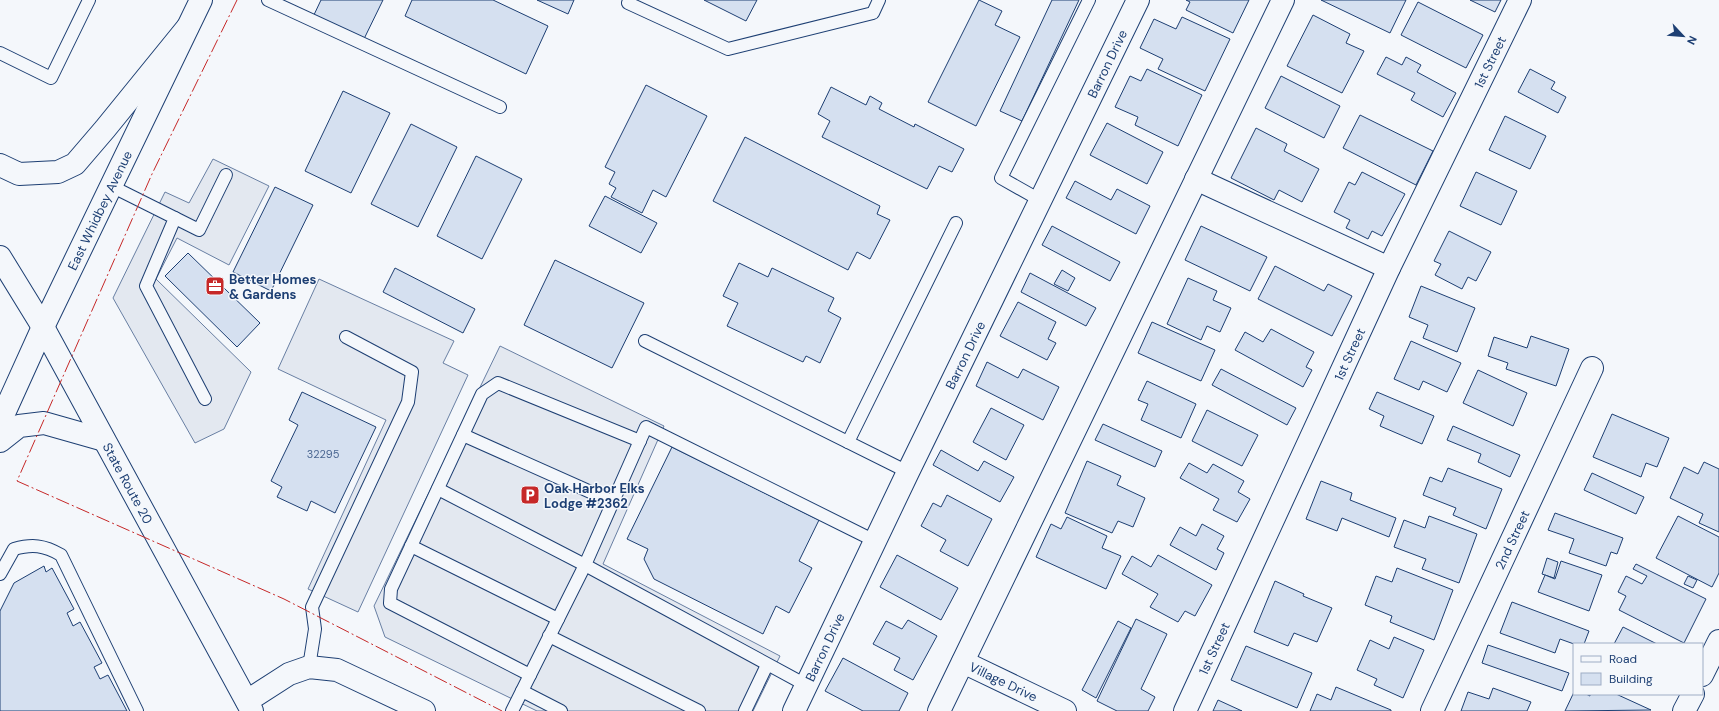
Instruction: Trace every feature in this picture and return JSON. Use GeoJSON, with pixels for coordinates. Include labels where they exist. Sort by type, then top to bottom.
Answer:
{"type":"FeatureCollection","features":[{"type":"Feature","properties":{"kind":"street","name":"East Whidbey Avenue"},"geometry":{"type":"LineString","coordinates":[[0,422],[43,327],[201,0]]}},
{"type":"Feature","properties":{"kind":"street"},"geometry":{"type":"LineString","coordinates":[[939,711],[1283,0]]}},
{"type":"Feature","properties":{"kind":"street","name":"1st Street"},"geometry":{"type":"LineString","coordinates":[[1185,711],[1389,268],[1520,0]]}},
{"type":"Feature","properties":{"kind":"street","name":"Barron Drive"},"geometry":{"type":"LineString","coordinates":[[794,711],[1136,1]]}},
{"type":"Feature","properties":{"kind":"street"},"geometry":{"type":"LineString","coordinates":[[0,165],[19,174],[58,172],[75,164],[187,28]]}},
{"type":"Feature","properties":{"kind":"street"},"geometry":{"type":"LineString","coordinates":[[1196,178],[1389,268]]}},
{"type":"Feature","properties":{"kind":"street","name":"State Route 20"},"geometry":{"type":"LineString","coordinates":[[0,257],[43,327],[250,706]]}},
{"type":"Feature","properties":{"kind":"street","name":"2nd Street"},"geometry":{"type":"LineString","coordinates":[[1432,711],[1592,368]]}},
{"type":"Feature","properties":{"kind":"street"},"geometry":{"type":"LineString","coordinates":[[0,441],[19,426],[44,423],[74,430],[104,440]]}},
{"type":"Feature","properties":{"kind":"street"},"geometry":{"type":"LineString","coordinates":[[1703,673],[1719,641]]}},
{"type":"Feature","properties":{"kind":"street","name":"Village Drive"},"geometry":{"type":"LineString","coordinates":[[963,662],[1065,711]]}},
{"type":"Feature","properties":{"kind":"street"},"geometry":{"type":"LineString","coordinates":[[250,706],[289,674],[309,667],[337,670],[424,711]]}},
{"type":"Feature","properties":{"kind":"street"},"geometry":{"type":"LineString","coordinates":[[1684,711],[1692,695]]}},
{"type":"Feature","properties":{"kind":"lane"},"geometry":{"type":"LineString","coordinates":[[0,53],[51,78],[89,0]]}},
{"type":"Feature","properties":{"kind":"lane"},"geometry":{"type":"LineString","coordinates":[[268,0],[500,107]]}},
{"type":"Feature","properties":{"kind":"lane"},"geometry":{"type":"LineString","coordinates":[[628,3],[728,49],[873,13],[879,0]]}},
{"type":"Feature","properties":{"kind":"lane"},"geometry":{"type":"LineString","coordinates":[[1040,200],[1001,178],[1089,0]]}},
{"type":"Feature","properties":{"kind":"lane"},"geometry":{"type":"LineString","coordinates":[[111,186],[199,230],[226,175]]}},
{"type":"Feature","properties":{"kind":"lane"},"geometry":{"type":"LineString","coordinates":[[175,218],[146,286],[205,399]]}},
{"type":"Feature","properties":{"kind":"lane"},"geometry":{"type":"LineString","coordinates":[[848,442],[956,223]]}},
{"type":"Feature","properties":{"kind":"lane"},"geometry":{"type":"LineString","coordinates":[[309,667],[314,629],[312,607],[408,402],[412,372],[346,337]]}},
{"type":"Feature","properties":{"kind":"lane"},"geometry":{"type":"LineString","coordinates":[[645,341],[908,472]]}},
{"type":"Feature","properties":{"kind":"lane"},"geometry":{"type":"LineString","coordinates":[[530,675],[390,603],[391,589],[482,394],[498,383],[640,441]]}},
{"type":"Feature","properties":{"kind":"lane"},"geometry":{"type":"LineString","coordinates":[[512,711],[585,565],[646,427],[875,541]]}},
{"type":"Feature","properties":{"kind":"lane"},"geometry":{"type":"LineString","coordinates":[[463,435],[613,502]]}},
{"type":"Feature","properties":{"kind":"lane"},"geometry":{"type":"LineString","coordinates":[[438,489],[585,565],[806,685]]}},
{"type":"Feature","properties":{"kind":"lane"},"geometry":{"type":"LineString","coordinates":[[0,574],[14,549],[29,545],[51,549],[60,555],[138,711]]}},
{"type":"Feature","properties":{"kind":"lane"},"geometry":{"type":"LineString","coordinates":[[411,546],[558,619]]}},
{"type":"Feature","properties":{"kind":"lane"},"geometry":{"type":"LineString","coordinates":[[549,636],[699,711]]}},
{"type":"Feature","properties":{"kind":"lane"},"geometry":{"type":"LineString","coordinates":[[745,711],[767,665]]}},
{"type":"Feature","properties":{"kind":"lane"},"geometry":{"type":"LineString","coordinates":[[522,691],[562,711]]}},
{"type":"Feature","properties":{"kind":"shaded area"},"geometry":{"type":"Polygon","coordinates":[[[213,159],[269,186],[229,265],[177,238],[156,279],[251,372],[224,429],[195,443],[113,298],[165,192],[189,203],[213,159]]]}},
{"type":"Feature","properties":{"kind":"shaded area"},"geometry":{"type":"Polygon","coordinates":[[[319,279],[454,341],[443,363],[468,375],[358,612],[308,589],[386,420],[278,369],[319,279]]]}},
{"type":"Feature","properties":{"kind":"shaded area","name":"Oak Harbor Elks Lodge #2362"},"geometry":{"type":"Polygon","coordinates":[[[500,346],[664,426],[603,564],[780,656],[753,711],[537,711],[385,637],[374,606],[500,346]]]}},
{"type":"Feature","properties":{"kind":"building"},"geometry":{"type":"Polygon","coordinates":[[[321,0],[383,0],[362,43],[312,19],[321,0]]]}},
{"type":"Feature","properties":{"kind":"building"},"geometry":{"type":"Polygon","coordinates":[[[412,0],[493,0],[548,26],[526,74],[405,16],[412,0]]]}},
{"type":"Feature","properties":{"kind":"building"},"geometry":{"type":"Polygon","coordinates":[[[537,0],[574,0],[568,14],[537,0]]]}},
{"type":"Feature","properties":{"kind":"building"},"geometry":{"type":"Polygon","coordinates":[[[704,0],[757,0],[746,21],[704,0]]]}},
{"type":"Feature","properties":{"kind":"building"},"geometry":{"type":"Polygon","coordinates":[[[979,0],[1002,11],[995,25],[1020,37],[976,126],[928,102],[979,0]]]}},
{"type":"Feature","properties":{"kind":"building"},"geometry":{"type":"Polygon","coordinates":[[[1052,0],[1079,0],[1022,121],[1000,111],[1052,0]]]}},
{"type":"Feature","properties":{"kind":"building"},"geometry":{"type":"Polygon","coordinates":[[[1186,0],[1249,0],[1233,33],[1186,10],[1190,2],[1186,0]]]}},
{"type":"Feature","properties":{"kind":"building"},"geometry":{"type":"Polygon","coordinates":[[[1321,0],[1406,0],[1390,33],[1321,0]]]}},
{"type":"Feature","properties":{"kind":"building"},"geometry":{"type":"Polygon","coordinates":[[[1470,0],[1501,0],[1495,12],[1470,0]]]}},
{"type":"Feature","properties":{"kind":"building"},"geometry":{"type":"Polygon","coordinates":[[[1418,2],[1483,35],[1466,68],[1401,35],[1418,2]]]}},
{"type":"Feature","properties":{"kind":"building"},"geometry":{"type":"Polygon","coordinates":[[[1313,15],[1350,34],[1346,43],[1364,51],[1342,93],[1287,66],[1313,15]]]}},
{"type":"Feature","properties":{"kind":"building"},"geometry":{"type":"Polygon","coordinates":[[[1182,17],[1230,39],[1205,91],[1158,69],[1163,59],[1140,48],[1154,19],[1176,29],[1182,17]]]}},
{"type":"Feature","properties":{"kind":"building"},"geometry":{"type":"Polygon","coordinates":[[[1386,57],[1402,65],[1406,57],[1421,65],[1417,72],[1456,93],[1443,117],[1411,100],[1415,93],[1377,74],[1386,57]]]}},
{"type":"Feature","properties":{"kind":"building"},"geometry":{"type":"Polygon","coordinates":[[[1147,69],[1202,95],[1178,146],[1135,125],[1138,117],[1115,107],[1130,76],[1141,81],[1147,69]]]}},
{"type":"Feature","properties":{"kind":"building"},"geometry":{"type":"Polygon","coordinates":[[[1530,69],[1555,82],[1551,89],[1566,97],[1558,113],[1518,92],[1530,69]]]}},
{"type":"Feature","properties":{"kind":"building"},"geometry":{"type":"Polygon","coordinates":[[[1281,76],[1340,106],[1324,138],[1265,108],[1281,76]]]}},
{"type":"Feature","properties":{"kind":"building"},"geometry":{"type":"Polygon","coordinates":[[[646,85],[707,116],[666,197],[653,190],[642,213],[611,197],[616,188],[609,184],[615,172],[605,167],[646,85]]]}},
{"type":"Feature","properties":{"kind":"building"},"geometry":{"type":"Polygon","coordinates":[[[831,87],[866,105],[870,96],[882,103],[879,109],[914,127],[915,124],[964,149],[952,172],[939,166],[927,189],[822,137],[830,121],[818,114],[831,87]]]}},
{"type":"Feature","properties":{"kind":"building"},"geometry":{"type":"Polygon","coordinates":[[[343,91],[390,113],[351,193],[305,171],[343,91]]]}},
{"type":"Feature","properties":{"kind":"building"},"geometry":{"type":"Polygon","coordinates":[[[1360,115],[1433,151],[1416,185],[1343,148],[1360,115]]]}},
{"type":"Feature","properties":{"kind":"building"},"geometry":{"type":"Polygon","coordinates":[[[1505,116],[1546,136],[1530,169],[1489,150],[1505,116]]]}},
{"type":"Feature","properties":{"kind":"building"},"geometry":{"type":"Polygon","coordinates":[[[1107,123],[1163,152],[1147,184],[1090,155],[1107,123]]]}},
{"type":"Feature","properties":{"kind":"building"},"geometry":{"type":"Polygon","coordinates":[[[411,124],[457,147],[418,227],[371,204],[411,124]]]}},
{"type":"Feature","properties":{"kind":"building"},"geometry":{"type":"Polygon","coordinates":[[[1256,128],[1287,144],[1284,151],[1319,169],[1302,202],[1279,190],[1274,200],[1231,178],[1256,128]]]}},
{"type":"Feature","properties":{"kind":"building"},"geometry":{"type":"Polygon","coordinates":[[[745,137],[880,206],[877,214],[890,220],[870,259],[857,252],[848,270],[713,201],[745,137]]]}},
{"type":"Feature","properties":{"kind":"building"},"geometry":{"type":"Polygon","coordinates":[[[476,156],[522,179],[482,259],[437,236],[476,156]]]}},
{"type":"Feature","properties":{"kind":"building"},"geometry":{"type":"Polygon","coordinates":[[[1362,172],[1405,194],[1382,236],[1372,231],[1368,239],[1346,228],[1350,220],[1334,212],[1349,182],[1355,185],[1362,172]]]}},
{"type":"Feature","properties":{"kind":"building"},"geometry":{"type":"Polygon","coordinates":[[[1476,172],[1517,191],[1501,225],[1460,206],[1476,172]]]}},
{"type":"Feature","properties":{"kind":"building"},"geometry":{"type":"Polygon","coordinates":[[[1075,181],[1111,200],[1117,189],[1150,206],[1136,234],[1066,198],[1075,181]]]}},
{"type":"Feature","properties":{"kind":"building"},"geometry":{"type":"Polygon","coordinates":[[[275,187],[313,205],[271,291],[233,272],[275,187]]]}},
{"type":"Feature","properties":{"kind":"building"},"geometry":{"type":"Polygon","coordinates":[[[605,196],[657,223],[641,253],[589,226],[605,196]]]}},
{"type":"Feature","properties":{"kind":"building"},"geometry":{"type":"Polygon","coordinates":[[[1052,226],[1120,262],[1110,281],[1042,245],[1052,226]]]}},
{"type":"Feature","properties":{"kind":"building"},"geometry":{"type":"Polygon","coordinates":[[[1201,226],[1267,257],[1250,291],[1185,260],[1201,226]]]}},
{"type":"Feature","properties":{"kind":"building"},"geometry":{"type":"Polygon","coordinates":[[[1449,231],[1491,252],[1476,281],[1468,277],[1462,289],[1435,275],[1441,264],[1434,261],[1449,231]]]}},
{"type":"Feature","properties":{"kind":"building"},"geometry":{"type":"Polygon","coordinates":[[[188,253],[260,323],[237,347],[165,276],[188,253]]]}},
{"type":"Feature","properties":{"kind":"building"},"geometry":{"type":"Polygon","coordinates":[[[555,260],[644,303],[612,368],[524,325],[555,260]]]}},
{"type":"Feature","properties":{"kind":"building"},"geometry":{"type":"Polygon","coordinates":[[[739,263],[768,277],[772,268],[834,298],[828,311],[841,318],[820,363],[806,356],[803,362],[727,326],[738,303],[723,296],[739,263]]]}},
{"type":"Feature","properties":{"kind":"building"},"geometry":{"type":"Polygon","coordinates":[[[1275,266],[1324,291],[1328,284],[1352,296],[1332,336],[1258,299],[1275,266]]]}},
{"type":"Feature","properties":{"kind":"building"},"geometry":{"type":"Polygon","coordinates":[[[395,268],[475,309],[463,333],[383,292],[395,268]]]}},
{"type":"Feature","properties":{"kind":"building"},"geometry":{"type":"Polygon","coordinates":[[[1062,270],[1075,278],[1068,291],[1054,284],[1062,270]]]}},
{"type":"Feature","properties":{"kind":"building"},"geometry":{"type":"Polygon","coordinates":[[[1030,273],[1096,308],[1086,326],[1021,292],[1030,273]]]}},
{"type":"Feature","properties":{"kind":"building"},"geometry":{"type":"Polygon","coordinates":[[[1188,278],[1217,291],[1213,300],[1231,308],[1220,332],[1207,326],[1201,340],[1167,324],[1188,278]]]}},
{"type":"Feature","properties":{"kind":"building"},"geometry":{"type":"Polygon","coordinates":[[[1421,286],[1475,308],[1457,352],[1423,338],[1428,325],[1409,317],[1421,286]]]}},
{"type":"Feature","properties":{"kind":"building"},"geometry":{"type":"Polygon","coordinates":[[[1018,302],[1056,322],[1048,339],[1056,343],[1047,360],[1000,336],[1018,302]]]}},
{"type":"Feature","properties":{"kind":"building"},"geometry":{"type":"Polygon","coordinates":[[[1152,322],[1215,350],[1201,381],[1138,353],[1152,322]]]}},
{"type":"Feature","properties":{"kind":"building"},"geometry":{"type":"Polygon","coordinates":[[[1271,329],[1314,352],[1306,367],[1312,370],[1303,387],[1235,350],[1245,332],[1263,342],[1271,329]]]}},
{"type":"Feature","properties":{"kind":"building"},"geometry":{"type":"Polygon","coordinates":[[[1531,336],[1569,349],[1556,386],[1506,369],[1508,363],[1488,356],[1494,337],[1527,348],[1531,336]]]}},
{"type":"Feature","properties":{"kind":"building"},"geometry":{"type":"Polygon","coordinates":[[[1411,341],[1461,363],[1447,392],[1423,381],[1419,390],[1394,379],[1411,341]]]}},
{"type":"Feature","properties":{"kind":"building"},"geometry":{"type":"Polygon","coordinates":[[[987,362],[1018,378],[1023,369],[1059,387],[1043,420],[976,386],[987,362]]]}},
{"type":"Feature","properties":{"kind":"building"},"geometry":{"type":"Polygon","coordinates":[[[1221,369],[1296,408],[1287,425],[1212,385],[1221,369]]]}},
{"type":"Feature","properties":{"kind":"building"},"geometry":{"type":"Polygon","coordinates":[[[1478,370],[1527,393],[1513,426],[1463,403],[1478,370]]]}},
{"type":"Feature","properties":{"kind":"building"},"geometry":{"type":"Polygon","coordinates":[[[1147,381],[1196,404],[1181,438],[1141,420],[1148,404],[1138,400],[1147,381]]]}},
{"type":"Feature","properties":{"kind":"building"},"geometry":{"type":"Polygon","coordinates":[[[302,392],[376,427],[335,513],[311,501],[307,511],[277,497],[282,487],[271,481],[298,425],[289,420],[302,392]]]}},
{"type":"Feature","properties":{"kind":"building"},"geometry":{"type":"Polygon","coordinates":[[[1377,392],[1434,416],[1422,444],[1380,426],[1384,416],[1369,409],[1377,392]]]}},
{"type":"Feature","properties":{"kind":"building"},"geometry":{"type":"Polygon","coordinates":[[[991,408],[1024,425],[1006,460],[973,442],[991,408]]]}},
{"type":"Feature","properties":{"kind":"building"},"geometry":{"type":"Polygon","coordinates":[[[1207,410],[1258,435],[1242,466],[1192,441],[1207,410]]]}},
{"type":"Feature","properties":{"kind":"building"},"geometry":{"type":"Polygon","coordinates":[[[1612,414],[1669,438],[1657,467],[1646,463],[1641,477],[1593,457],[1612,414]]]}},
{"type":"Feature","properties":{"kind":"building"},"geometry":{"type":"Polygon","coordinates":[[[1103,424],[1162,451],[1155,467],[1095,440],[1103,424]]]}},
{"type":"Feature","properties":{"kind":"building"},"geometry":{"type":"Polygon","coordinates":[[[1453,426],[1520,455],[1510,477],[1478,462],[1481,454],[1447,440],[1453,426]]]}},
{"type":"Feature","properties":{"kind":"building"},"geometry":{"type":"Polygon","coordinates":[[[672,447],[819,520],[799,561],[812,568],[789,613],[776,606],[763,634],[654,579],[644,559],[648,549],[627,539],[672,447]]]}},
{"type":"Feature","properties":{"kind":"building"},"geometry":{"type":"Polygon","coordinates":[[[941,450],[978,471],[984,461],[1014,477],[1000,502],[933,465],[941,450]]]}},
{"type":"Feature","properties":{"kind":"building"},"geometry":{"type":"Polygon","coordinates":[[[1087,461],[1121,476],[1117,485],[1145,498],[1133,527],[1118,521],[1112,533],[1065,513],[1087,461]]]}},
{"type":"Feature","properties":{"kind":"building"},"geometry":{"type":"Polygon","coordinates":[[[1704,462],[1719,469],[1719,532],[1699,523],[1703,514],[1670,498],[1684,467],[1698,474],[1704,462]]]}},
{"type":"Feature","properties":{"kind":"building"},"geometry":{"type":"Polygon","coordinates":[[[1189,463],[1207,473],[1213,464],[1244,481],[1238,492],[1250,499],[1237,522],[1213,510],[1219,499],[1180,478],[1189,463]]]}},
{"type":"Feature","properties":{"kind":"building"},"geometry":{"type":"Polygon","coordinates":[[[1448,468],[1502,489],[1486,529],[1453,515],[1456,508],[1423,495],[1430,477],[1442,482],[1448,468]]]}},
{"type":"Feature","properties":{"kind":"building"},"geometry":{"type":"Polygon","coordinates":[[[1592,473],[1644,497],[1636,514],[1584,490],[1592,473]]]}},
{"type":"Feature","properties":{"kind":"building"},"geometry":{"type":"Polygon","coordinates":[[[1321,481],[1352,493],[1350,500],[1396,518],[1389,537],[1342,518],[1337,531],[1306,519],[1321,481]]]}},
{"type":"Feature","properties":{"kind":"building"},"geometry":{"type":"Polygon","coordinates":[[[947,495],[992,519],[968,566],[940,551],[946,540],[921,526],[933,503],[941,507],[947,495]]]}},
{"type":"Feature","properties":{"kind":"building"},"geometry":{"type":"Polygon","coordinates":[[[1555,513],[1623,538],[1617,554],[1611,552],[1606,566],[1569,553],[1574,539],[1548,530],[1555,513]]]}},
{"type":"Feature","properties":{"kind":"building"},"geometry":{"type":"Polygon","coordinates":[[[1429,516],[1477,534],[1459,583],[1422,569],[1426,559],[1394,547],[1404,520],[1425,528],[1429,516]]]}},
{"type":"Feature","properties":{"kind":"building"},"geometry":{"type":"Polygon","coordinates":[[[1678,516],[1719,537],[1719,573],[1712,587],[1656,558],[1678,516]]]}},
{"type":"Feature","properties":{"kind":"building"},"geometry":{"type":"Polygon","coordinates":[[[1067,517],[1107,536],[1102,548],[1121,556],[1106,589],[1036,557],[1051,524],[1061,529],[1067,517]]]}},
{"type":"Feature","properties":{"kind":"building"},"geometry":{"type":"Polygon","coordinates":[[[1202,524],[1224,536],[1217,549],[1224,553],[1216,570],[1170,545],[1180,527],[1196,536],[1202,524]]]}},
{"type":"Feature","properties":{"kind":"building"},"geometry":{"type":"Polygon","coordinates":[[[897,555],[958,588],[941,620],[880,587],[897,555]]]}},
{"type":"Feature","properties":{"kind":"building"},"geometry":{"type":"Polygon","coordinates":[[[1158,555],[1212,585],[1195,616],[1185,611],[1178,622],[1150,607],[1158,594],[1122,574],[1132,556],[1151,567],[1158,555]]]}},
{"type":"Feature","properties":{"kind":"building"},"geometry":{"type":"Polygon","coordinates":[[[1547,558],[1558,562],[1554,578],[1542,574],[1547,558]]]}},
{"type":"Feature","properties":{"kind":"building"},"geometry":{"type":"Polygon","coordinates":[[[1561,561],[1602,575],[1589,611],[1538,592],[1545,575],[1555,579],[1561,561]]]}},
{"type":"Feature","properties":{"kind":"building"},"geometry":{"type":"Polygon","coordinates":[[[1636,564],[1706,599],[1684,643],[1619,610],[1626,596],[1618,592],[1626,576],[1642,584],[1647,576],[1633,569],[1636,564]]]}},
{"type":"Feature","properties":{"kind":"building"},"geometry":{"type":"Polygon","coordinates":[[[44,566],[46,572],[52,568],[74,609],[67,613],[73,626],[80,622],[102,663],[94,667],[100,679],[108,675],[127,711],[0,711],[0,611],[14,583],[44,566]]]}},
{"type":"Feature","properties":{"kind":"building"},"geometry":{"type":"Polygon","coordinates":[[[1397,568],[1453,590],[1434,640],[1390,622],[1392,616],[1365,605],[1376,576],[1392,582],[1397,568]]]}},
{"type":"Feature","properties":{"kind":"building"},"geometry":{"type":"Polygon","coordinates":[[[1688,576],[1697,580],[1693,588],[1684,584],[1688,576]]]}},
{"type":"Feature","properties":{"kind":"building"},"geometry":{"type":"Polygon","coordinates":[[[1275,581],[1304,594],[1303,596],[1332,608],[1317,642],[1294,633],[1288,646],[1254,632],[1275,581]]]}},
{"type":"Feature","properties":{"kind":"building"},"geometry":{"type":"Polygon","coordinates":[[[1512,602],[1589,631],[1584,643],[1573,644],[1560,639],[1555,653],[1500,633],[1512,602]]]}},
{"type":"Feature","properties":{"kind":"building"},"geometry":{"type":"Polygon","coordinates":[[[1136,619],[1167,634],[1141,689],[1155,697],[1148,711],[1117,711],[1097,701],[1136,619]]]}},
{"type":"Feature","properties":{"kind":"building"},"geometry":{"type":"Polygon","coordinates":[[[908,620],[937,636],[913,680],[894,670],[900,658],[873,644],[886,621],[902,629],[908,620]]]}},
{"type":"Feature","properties":{"kind":"building"},"geometry":{"type":"Polygon","coordinates":[[[1118,621],[1131,628],[1096,698],[1082,690],[1118,621]]]}},
{"type":"Feature","properties":{"kind":"building"},"geometry":{"type":"Polygon","coordinates":[[[1623,627],[1655,643],[1615,643],[1623,627]]]}},
{"type":"Feature","properties":{"kind":"building"},"geometry":{"type":"Polygon","coordinates":[[[1394,637],[1424,650],[1403,698],[1374,685],[1377,679],[1357,670],[1370,640],[1389,649],[1394,637]]]}},
{"type":"Feature","properties":{"kind":"building"},"geometry":{"type":"Polygon","coordinates":[[[1488,645],[1569,673],[1562,691],[1482,663],[1488,645]]]}},
{"type":"Feature","properties":{"kind":"building"},"geometry":{"type":"Polygon","coordinates":[[[1246,646],[1312,673],[1297,708],[1231,680],[1246,646]]]}},
{"type":"Feature","properties":{"kind":"building"},"geometry":{"type":"Polygon","coordinates":[[[843,658],[908,693],[899,711],[863,711],[825,691],[843,658]]]}},
{"type":"Feature","properties":{"kind":"building"},"geometry":{"type":"Polygon","coordinates":[[[1336,687],[1391,711],[1310,711],[1317,694],[1331,700],[1336,687]]]}},
{"type":"Feature","properties":{"kind":"building"},"geometry":{"type":"Polygon","coordinates":[[[1493,688],[1531,702],[1527,711],[1461,711],[1468,692],[1489,699],[1493,688]]]}},
{"type":"Feature","properties":{"kind":"building"},"geometry":{"type":"Polygon","coordinates":[[[1573,694],[1590,696],[1618,695],[1651,710],[1565,711],[1573,694]]]}},
{"type":"Feature","properties":{"kind":"building"},"geometry":{"type":"Polygon","coordinates":[[[1218,700],[1242,711],[1213,711],[1218,700]]]}},
{"type":"Feature","properties":{"kind":"power"},"geometry":{"type":"LineString","coordinates":[[237,0],[152,174],[17,481],[284,599],[502,711]]}},
{"type":"Feature","properties":{"kind":"place","name":"Better Homes & Gardens"},"geometry":{"type":"Point","coordinates":[215,286]}},
{"type":"Feature","properties":{"kind":"place","name":"Oak Harbor Elks Lodge #2362"},"geometry":{"type":"Point","coordinates":[530,495]}}]}
